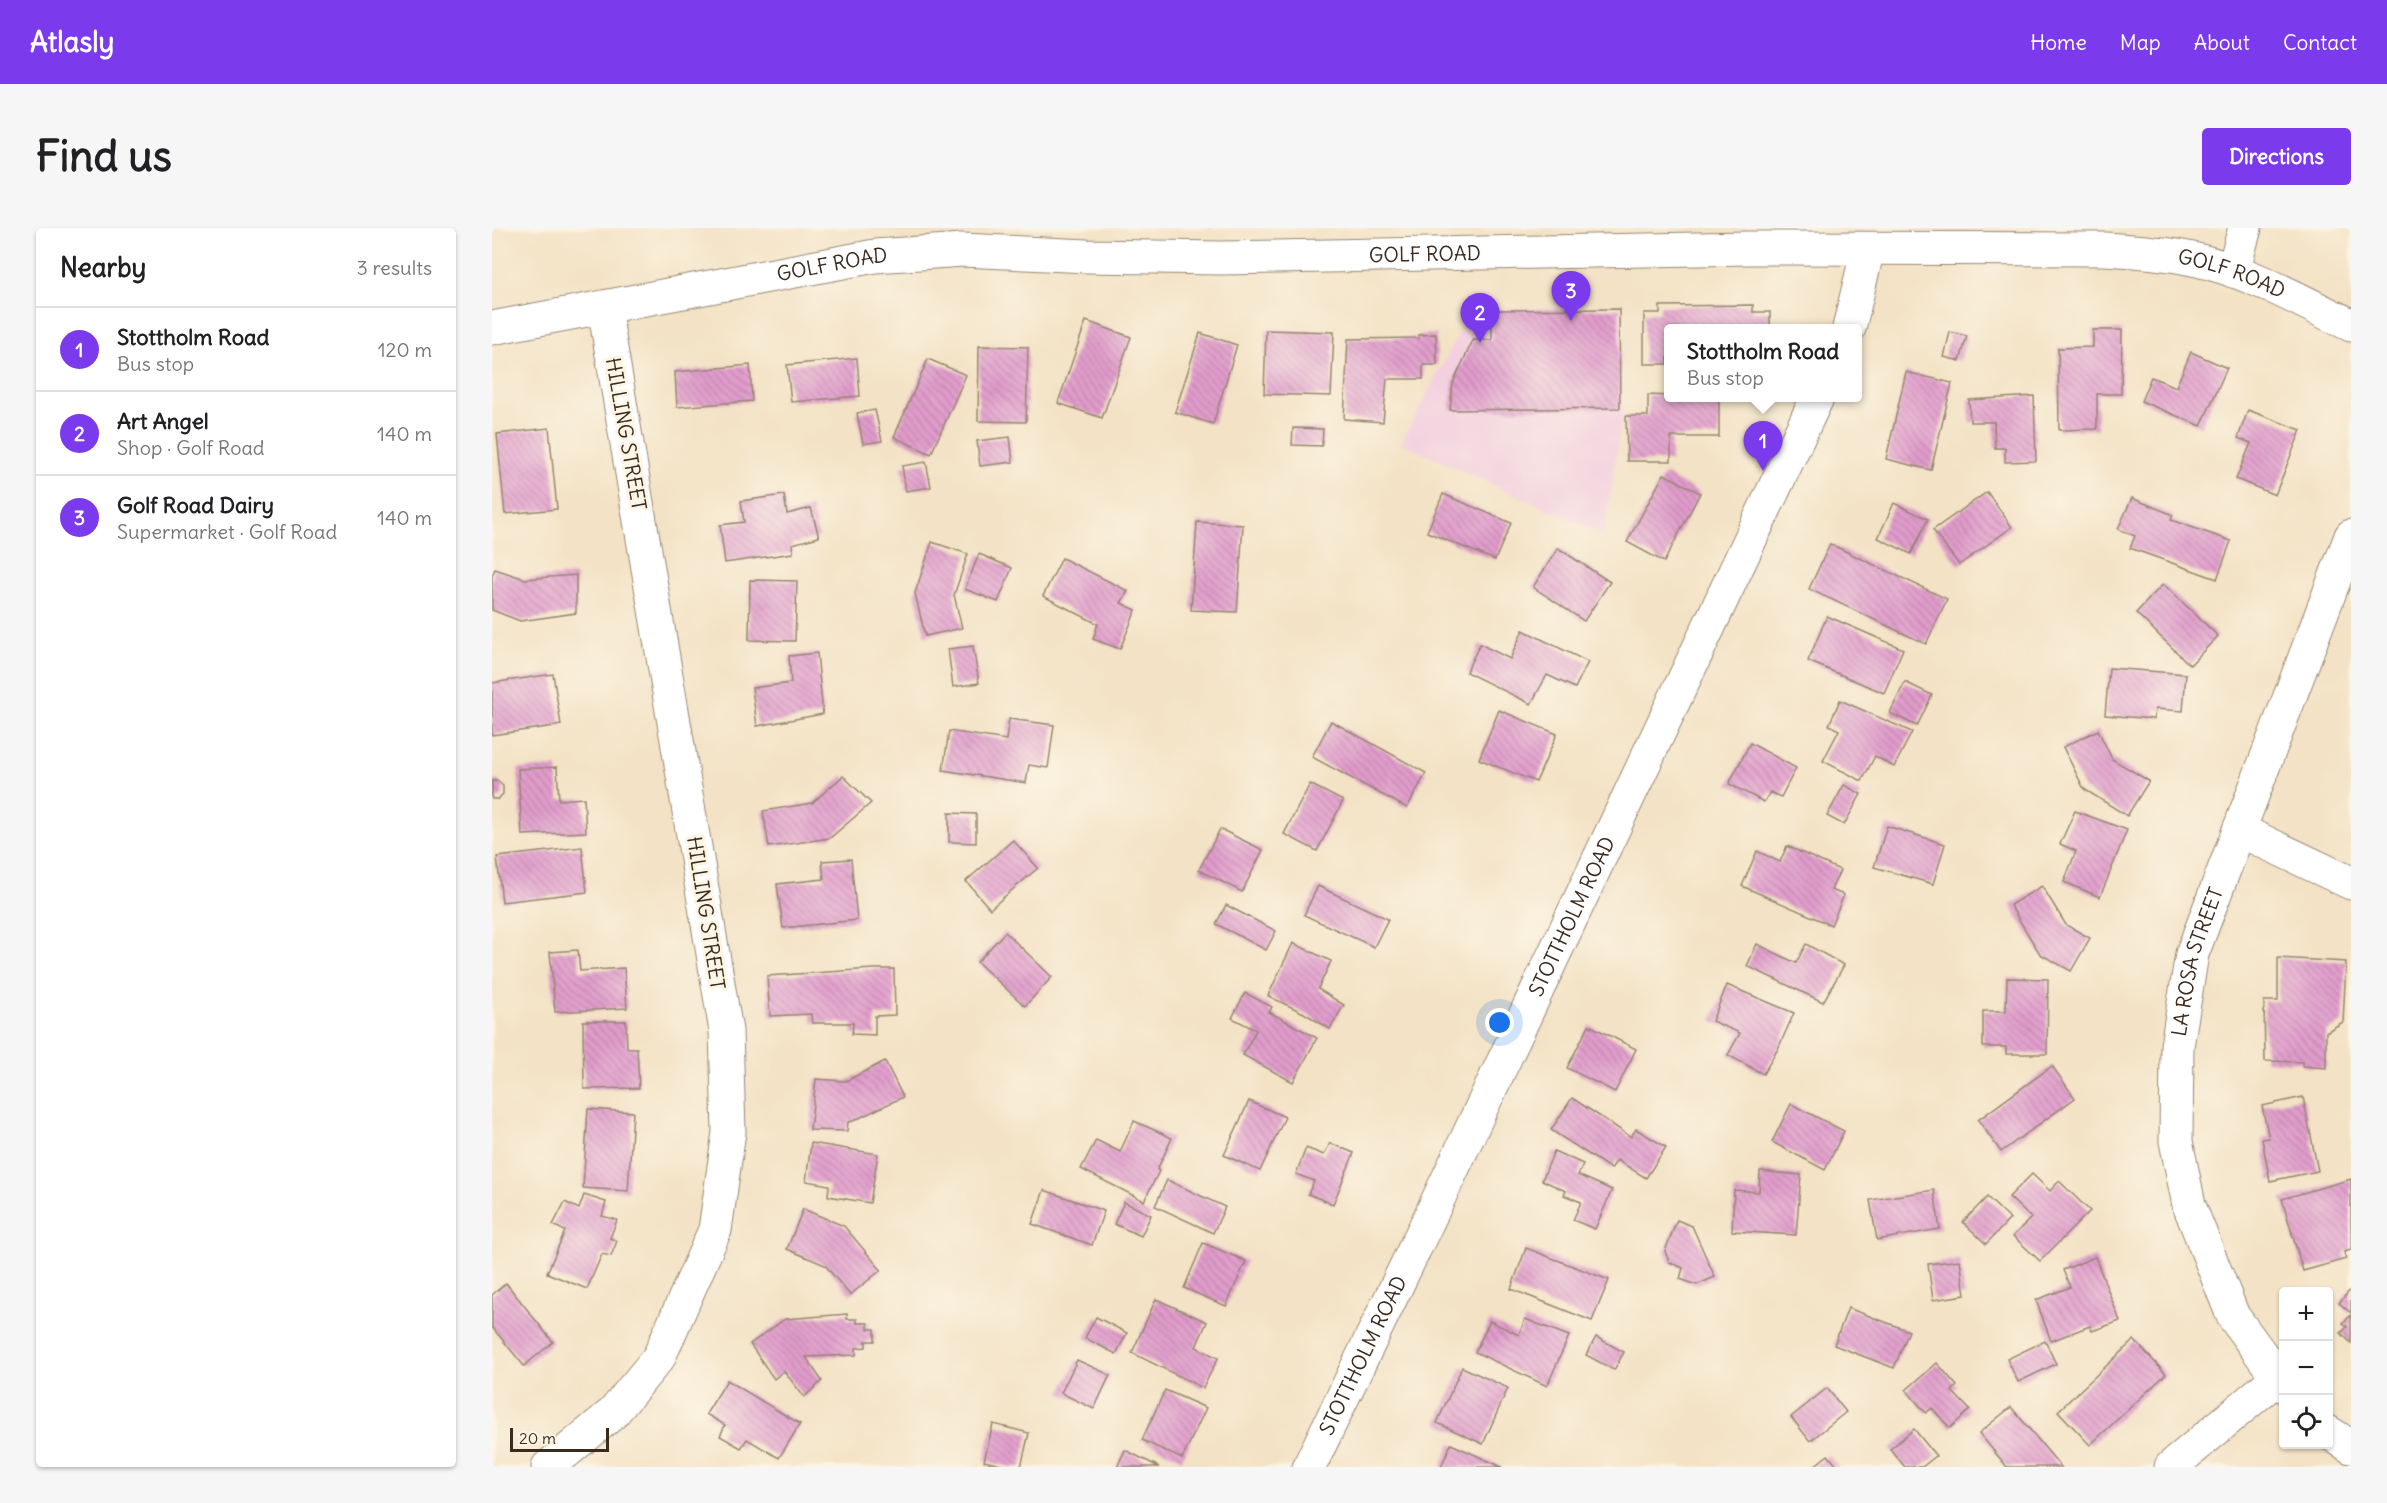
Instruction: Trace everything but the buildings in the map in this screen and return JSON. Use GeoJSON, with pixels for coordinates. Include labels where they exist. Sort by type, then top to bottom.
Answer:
{"type":"FeatureCollection","features":[{"type":"Feature","properties":{"kind":"street"},"geometry":{"type":"LineString","coordinates":[[2233,271],[2245,228]]}},
{"type":"Feature","properties":{"kind":"street","name":"GOLF ROAD"},"geometry":{"type":"LineString","coordinates":[[492,328],[960,239],[1087,256],[1221,258],[1749,248],[2105,249],[2164,253],[2199,260],[2233,271],[2351,325]]}},
{"type":"Feature","properties":{"kind":"street"},"geometry":{"type":"LineString","coordinates":[[1850,324],[1868,249]]}},
{"type":"Feature","properties":{"kind":"street","name":"HILLING STREET"},"geometry":{"type":"LineString","coordinates":[[548,1467],[613,1413],[659,1357],[715,1230],[729,1132],[726,1031],[604,307]]}},
{"type":"Feature","properties":{"kind":"street","name":"STOTTHOLM ROAD"},"geometry":{"type":"LineString","coordinates":[[1309,1467],[1427,1223],[1814,402]]}},
{"type":"Feature","properties":{"kind":"street","name":"LA ROSA STREET"},"geometry":{"type":"LineString","coordinates":[[2279,1381],[2233,1316],[2189,1205],[2176,1141],[2177,1046],[2192,954],[2351,536]]}},
{"type":"Feature","properties":{"kind":"street"},"geometry":{"type":"LineString","coordinates":[[2240,830],[2351,883]]}},
{"type":"Feature","properties":{"kind":"street"},"geometry":{"type":"LineString","coordinates":[[2170,1467],[2279,1383]]}},
{"type":"Feature","properties":{"kind":"street"},"geometry":{"type":"LineString","coordinates":[[2333,1435],[2351,1447]]}},
{"type":"Feature","properties":{"kind":"shaded area"},"geometry":{"type":"Polygon","coordinates":[[[1621,308],[1622,416],[1604,535],[1401,443],[1472,309],[1621,308]]]}},
{"type":"Feature","properties":{"kind":"place","name":"Golf Road Dairy"},"geometry":{"type":"Point","coordinates":[1571,321]}},
{"type":"Feature","properties":{"kind":"place","name":"Art Angel"},"geometry":{"type":"Point","coordinates":[1480,343]}},
{"type":"Feature","properties":{"kind":"place","name":"Stottholm Road"},"geometry":{"type":"Point","coordinates":[1763,471]}}]}
